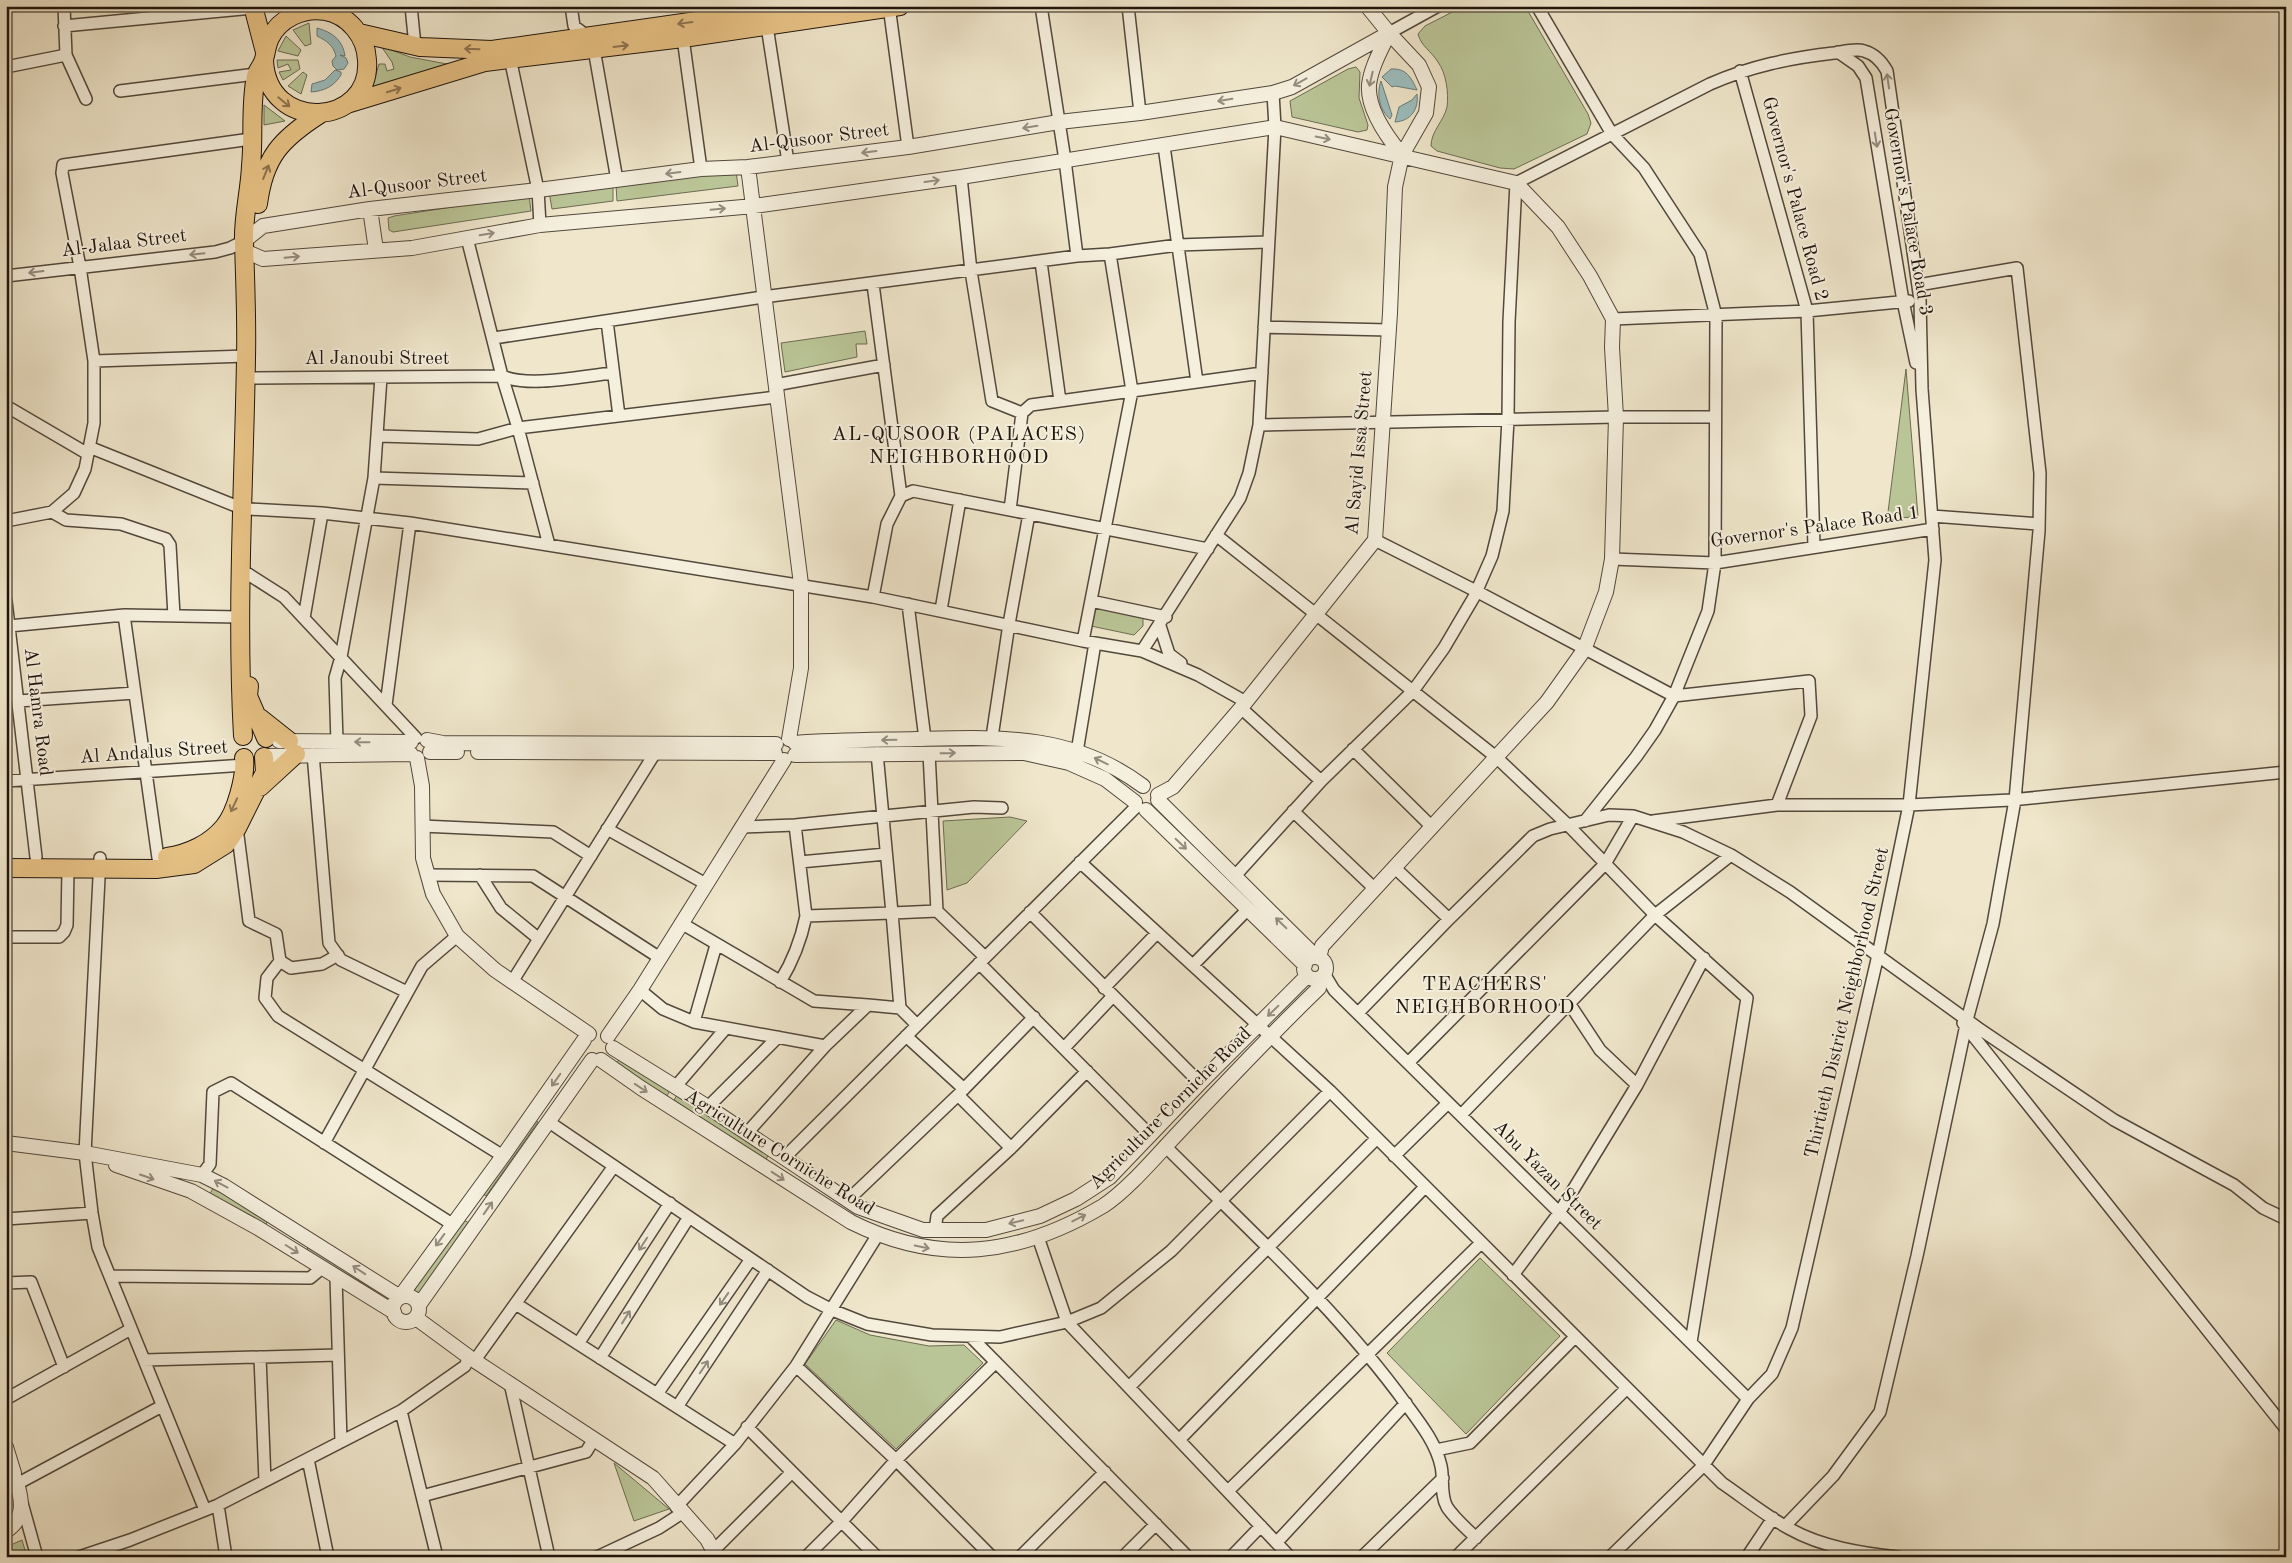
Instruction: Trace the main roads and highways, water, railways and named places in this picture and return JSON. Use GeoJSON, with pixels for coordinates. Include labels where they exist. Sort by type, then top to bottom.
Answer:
{"type":"FeatureCollection","features":[{"type":"Feature","properties":{"kind":"main road"},"geometry":{"type":"LineString","coordinates":[[253,7],[262,62],[269,84],[278,98],[291,108],[306,113],[320,114],[450,72],[510,58],[590,42],[802,6]]}},
{"type":"Feature","properties":{"kind":"main road"},"geometry":{"type":"LineString","coordinates":[[359,33],[415,46],[492,50],[590,42],[683,38],[892,7]]}},
{"type":"Feature","properties":{"kind":"main road"},"geometry":{"type":"LineString","coordinates":[[6,857],[36,857],[156,870],[194,864],[226,844],[237,828],[265,772],[266,748],[248,696],[248,574],[245,509],[247,245],[252,165],[251,139],[262,62],[270,37],[280,24],[294,15],[322,8],[350,23],[359,33],[366,48],[368,63],[365,79],[358,93],[347,104]]}},
{"type":"Feature","properties":{"kind":"main road"},"geometry":{"type":"LineString","coordinates":[[6,868],[68,869],[185,855],[224,827],[239,795],[244,762],[239,748],[243,736],[239,617],[253,329],[247,245],[262,181],[274,154],[293,132],[320,114]]}},
{"type":"Feature","properties":{"kind":"main road"},"geometry":{"type":"LineString","coordinates":[[255,714],[300,750],[256,790]]}},
{"type":"Feature","properties":{"kind":"main road"},"geometry":{"type":"LineString","coordinates":[[243,736],[256,732],[266,748]]}},
{"type":"Feature","properties":{"kind":"main road"},"geometry":{"type":"LineString","coordinates":[[244,762],[252,762],[266,748]]}},
{"type":"Feature","properties":{"kind":"water"},"geometry":{"type":"Polygon","coordinates":[[[317,28],[332,34],[342,45],[345,56],[340,55],[346,58],[348,63],[344,69],[337,70],[333,66],[332,61],[336,56],[335,52],[329,44],[317,36],[317,28]]]}},
{"type":"Feature","properties":{"kind":"water"},"geometry":{"type":"Polygon","coordinates":[[[1391,69],[1401,70],[1407,74],[1417,90],[1392,87],[1382,77],[1391,69]]]}},
{"type":"Feature","properties":{"kind":"water"},"geometry":{"type":"Polygon","coordinates":[[[335,70],[341,72],[341,75],[332,85],[325,89],[311,92],[312,84],[325,80],[335,70]]]}},
{"type":"Feature","properties":{"kind":"water"},"geometry":{"type":"Polygon","coordinates":[[[1381,81],[1392,115],[1390,119],[1380,102],[1381,81]]]}},
{"type":"Feature","properties":{"kind":"water"},"geometry":{"type":"Polygon","coordinates":[[[1417,94],[1417,105],[1410,117],[1395,122],[1399,107],[1412,100],[1417,94]]]}},
{"type":"Feature","properties":{"kind":"district","name":"AL-QUSOOR (PALACES) NEIGHBORHOOD"},"geometry":{"type":"Point","coordinates":[959,446]}},
{"type":"Feature","properties":{"kind":"district","name":"TEACHERS' NEIGHBORHOOD"},"geometry":{"type":"Point","coordinates":[1485,996]}}]}
